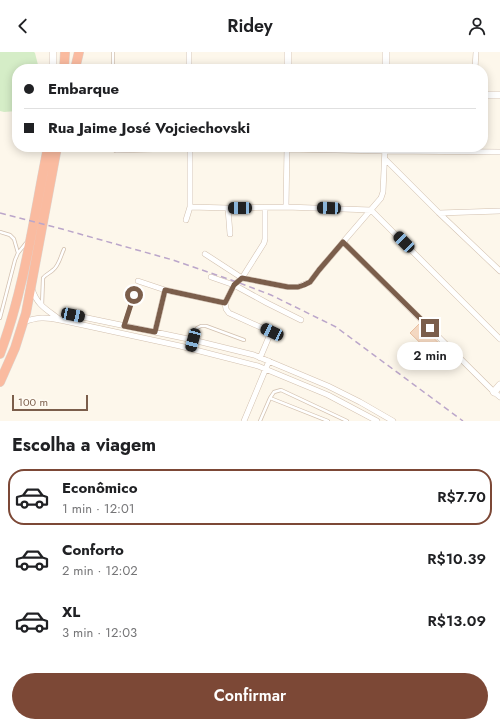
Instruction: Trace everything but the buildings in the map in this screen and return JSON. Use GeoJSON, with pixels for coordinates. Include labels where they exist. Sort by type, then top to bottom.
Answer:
{"type":"FeatureCollection","features":[{"type":"Feature","properties":{"kind":"highway"},"geometry":{"type":"LineString","coordinates":[[64,64],[65,52]]}},
{"type":"Feature","properties":{"kind":"highway"},"geometry":{"type":"LineString","coordinates":[[76,64],[79,52]]}},
{"type":"Feature","properties":{"kind":"highway"},"geometry":{"type":"LineString","coordinates":[[0,354],[12,321],[16,304],[47,152]]}},
{"type":"Feature","properties":{"kind":"highway"},"geometry":{"type":"LineString","coordinates":[[0,382],[15,348],[24,322],[56,152]]}},
{"type":"Feature","properties":{"kind":"street"},"geometry":{"type":"LineString","coordinates":[[53,52],[53,64]]}},
{"type":"Feature","properties":{"kind":"street"},"geometry":{"type":"LineString","coordinates":[[189,52],[189,64]]}},
{"type":"Feature","properties":{"kind":"street"},"geometry":{"type":"LineString","coordinates":[[288,52],[288,64]]}},
{"type":"Feature","properties":{"kind":"street"},"geometry":{"type":"LineString","coordinates":[[386,52],[386,64]]}},
{"type":"Feature","properties":{"kind":"street"},"geometry":{"type":"LineString","coordinates":[[476,52],[476,64]]}},
{"type":"Feature","properties":{"kind":"street"},"geometry":{"type":"LineString","coordinates":[[488,95],[500,95]]}},
{"type":"Feature","properties":{"kind":"street"},"geometry":{"type":"LineString","coordinates":[[488,151],[500,152]]}},
{"type":"Feature","properties":{"kind":"street"},"geometry":{"type":"LineString","coordinates":[[186,220],[190,207],[190,152]]}},
{"type":"Feature","properties":{"kind":"street"},"geometry":{"type":"LineString","coordinates":[[286,207],[287,152]]}},
{"type":"Feature","properties":{"kind":"street"},"geometry":{"type":"LineString","coordinates":[[205,254],[242,278],[288,287],[298,287],[310,282],[381,198],[383,192],[385,152]]}},
{"type":"Feature","properties":{"kind":"street"},"geometry":{"type":"LineString","coordinates":[[385,159],[500,271]]}},
{"type":"Feature","properties":{"kind":"street"},"geometry":{"type":"LineString","coordinates":[[190,207],[286,207],[371,210],[500,339]]}},
{"type":"Feature","properties":{"kind":"street"},"geometry":{"type":"LineString","coordinates":[[228,208],[230,234]]}},
{"type":"Feature","properties":{"kind":"street"},"geometry":{"type":"LineString","coordinates":[[260,358],[272,332],[227,312],[225,303],[234,285],[242,278],[264,243],[265,208]]}},
{"type":"Feature","properties":{"kind":"street"},"geometry":{"type":"LineString","coordinates":[[439,213],[500,211]]}},
{"type":"Feature","properties":{"kind":"street"},"geometry":{"type":"LineString","coordinates":[[343,242],[497,394],[500,385]]}},
{"type":"Feature","properties":{"kind":"street"},"geometry":{"type":"LineString","coordinates":[[211,277],[234,285],[301,320]]}},
{"type":"Feature","properties":{"kind":"street"},"geometry":{"type":"LineString","coordinates":[[138,281],[165,290],[225,303]]}},
{"type":"Feature","properties":{"kind":"street"},"geometry":{"type":"LineString","coordinates":[[31,288],[35,298],[42,306],[60,320]]}},
{"type":"Feature","properties":{"kind":"street"},"geometry":{"type":"LineString","coordinates":[[155,332],[165,290]]}},
{"type":"Feature","properties":{"kind":"street"},"geometry":{"type":"LineString","coordinates":[[60,320],[66,316],[73,315],[248,353],[317,380],[340,391],[384,419],[393,421]]}},
{"type":"Feature","properties":{"kind":"street"},"geometry":{"type":"LineString","coordinates":[[24,322],[43,317],[60,320],[191,348],[251,364],[336,398],[377,421]]}},
{"type":"Feature","properties":{"kind":"street"},"geometry":{"type":"LineString","coordinates":[[121,333],[124,326]]}},
{"type":"Feature","properties":{"kind":"street"},"geometry":{"type":"LineString","coordinates":[[191,348],[193,340]]}},
{"type":"Feature","properties":{"kind":"street"},"geometry":{"type":"LineString","coordinates":[[244,421],[269,361]]}},
{"type":"Feature","properties":{"kind":"street"},"geometry":{"type":"LineString","coordinates":[[285,377],[288,369]]}},
{"type":"Feature","properties":{"kind":"street"},"geometry":{"type":"LineString","coordinates":[[336,398],[340,391]]}},
{"type":"Feature","properties":{"kind":"lane"},"geometry":{"type":"LineString","coordinates":[[113,52],[113,64]]}},
{"type":"Feature","properties":{"kind":"lane"},"geometry":{"type":"LineString","coordinates":[[0,232],[10,235],[14,239],[18,253]]}},
{"type":"Feature","properties":{"kind":"lane"},"geometry":{"type":"LineString","coordinates":[[0,318],[15,260],[18,253],[30,238]]}},
{"type":"Feature","properties":{"kind":"lane"},"geometry":{"type":"LineString","coordinates":[[42,306],[43,278],[54,270],[64,249]]}},
{"type":"Feature","properties":{"kind":"lane"},"geometry":{"type":"LineString","coordinates":[[124,326],[134,295]]}},
{"type":"Feature","properties":{"kind":"lane"},"geometry":{"type":"LineString","coordinates":[[193,340],[197,328],[206,326],[244,340]]}},
{"type":"Feature","properties":{"kind":"lane"},"geometry":{"type":"LineString","coordinates":[[260,421],[274,392],[281,390],[347,421]]}},
{"type":"Feature","properties":{"kind":"lane"},"geometry":{"type":"LineString","coordinates":[[270,398],[328,421]]}},
{"type":"Feature","properties":{"kind":"green space"},"geometry":{"type":"Polygon","coordinates":[[[0,52],[34,52],[38,64],[12,64],[12,111],[0,111],[0,52]]]}},
{"type":"Feature","properties":{"kind":"railway"},"geometry":{"type":"LineString","coordinates":[[0,213],[173,260],[271,295],[336,327],[463,421]]}},
{"type":"Feature","properties":{"kind":"route"},"geometry":{"type":"LineString","coordinates":[[134,295],[124,326],[155,332],[165,290],[225,303],[234,285],[242,278],[288,287],[298,287],[310,282],[343,242],[430,328]]}}]}
